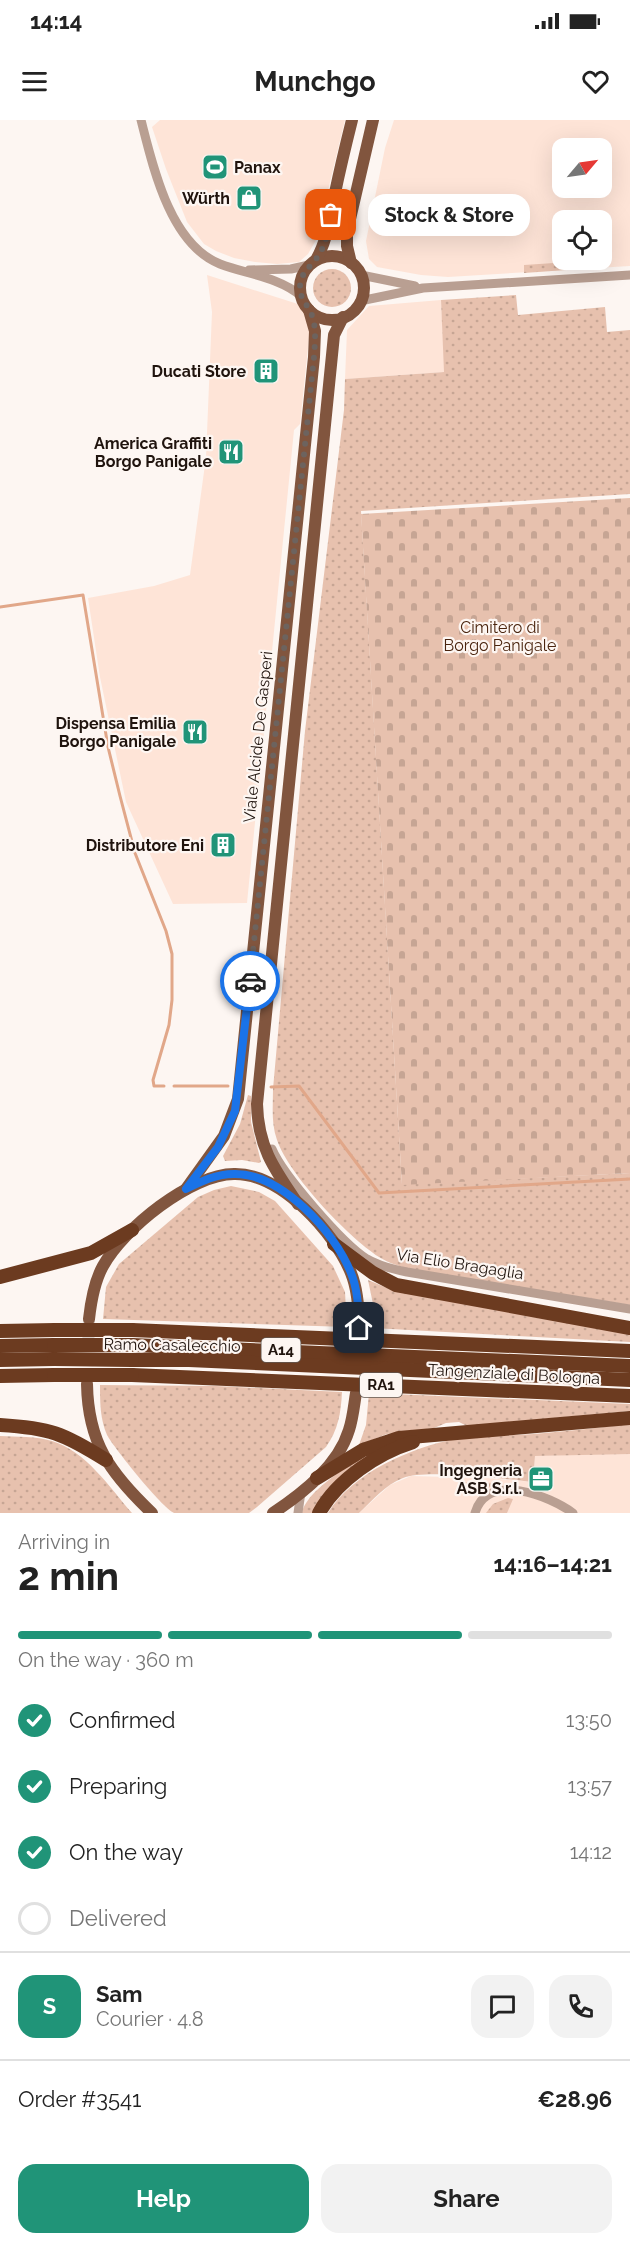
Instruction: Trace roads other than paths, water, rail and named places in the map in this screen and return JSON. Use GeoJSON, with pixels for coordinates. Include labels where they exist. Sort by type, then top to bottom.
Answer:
{"type":"FeatureCollection","features":[{"type":"Feature","properties":{"kind":"highway"},"geometry":{"type":"LineString","coordinates":[[0,1277],[91,1253],[132,1230]]}},
{"type":"Feature","properties":{"kind":"highway"},"geometry":{"type":"LineString","coordinates":[[334,1244],[373,1273],[396,1285],[630,1328]]}},
{"type":"Feature","properties":{"kind":"highway","name":"Tangenziale di Bologna"},"geometry":{"type":"LineString","coordinates":[[0,1331],[132,1330],[630,1351]]}},
{"type":"Feature","properties":{"kind":"highway","name":"Ramo Casalecchio"},"geometry":{"type":"LineString","coordinates":[[0,1346],[54,1352],[132,1352],[630,1366]]}},
{"type":"Feature","properties":{"kind":"highway","name":"Ramo Casalecchio"},"geometry":{"type":"LineString","coordinates":[[0,1360],[54,1352]]}},
{"type":"Feature","properties":{"kind":"highway","name":"Ramo Casalecchio"},"geometry":{"type":"LineString","coordinates":[[132,1352],[201,1361],[630,1380]]}},
{"type":"Feature","properties":{"kind":"highway","name":"Tangenziale di Bologna"},"geometry":{"type":"LineString","coordinates":[[0,1376],[132,1375],[630,1396]]}},
{"type":"Feature","properties":{"kind":"highway"},"geometry":{"type":"LineString","coordinates":[[317,1478],[340,1462],[376,1444],[399,1438],[630,1418]]}},
{"type":"Feature","properties":{"kind":"highway"},"geometry":{"type":"LineString","coordinates":[[0,1425],[30,1427],[58,1433],[106,1460]]}},
{"type":"Feature","properties":{"kind":"highway"},"geometry":{"type":"LineString","coordinates":[[319,1513],[336,1490],[377,1459],[411,1442],[448,1433]]}},
{"type":"Feature","properties":{"kind":"main road"},"geometry":{"type":"LineString","coordinates":[[352,120],[325,245],[301,278],[301,296],[309,310],[325,319],[343,317],[356,308],[360,301],[363,288],[361,275],[351,263],[347,246],[348,232],[373,120]]}},
{"type":"Feature","properties":{"kind":"main road"},"geometry":{"type":"LineString","coordinates":[[312,263],[334,256],[351,263]]}},
{"type":"Feature","properties":{"kind":"main road","name":"Viale Alcide De Gasperi"},"geometry":{"type":"LineString","coordinates":[[186,1189],[218,1147],[230,1125],[238,1099],[314,357],[315,331],[309,310]]}},
{"type":"Feature","properties":{"kind":"main road"},"geometry":{"type":"LineString","coordinates":[[343,317],[334,335],[257,1104],[261,1140],[272,1166],[298,1204],[334,1244],[347,1264],[354,1284],[359,1328]]}},
{"type":"Feature","properties":{"kind":"main road"},"geometry":{"type":"LineString","coordinates":[[89,1319],[98,1276],[104,1264],[132,1230],[152,1212],[186,1189],[216,1176],[243,1174],[269,1182],[298,1204]]}},
{"type":"Feature","properties":{"kind":"main road"},"geometry":{"type":"LineString","coordinates":[[87,1384],[91,1427],[106,1460],[152,1513]]}},
{"type":"Feature","properties":{"kind":"main road"},"geometry":{"type":"LineString","coordinates":[[273,1513],[317,1478],[338,1452],[347,1436],[356,1393]]}},
{"type":"Feature","properties":{"kind":"street"},"geometry":{"type":"LineString","coordinates":[[141,120],[160,184],[182,233],[193,246],[208,258],[287,287],[301,296]]}},
{"type":"Feature","properties":{"kind":"street"},"geometry":{"type":"LineString","coordinates":[[244,270],[291,269],[312,263]]}},
{"type":"Feature","properties":{"kind":"street"},"geometry":{"type":"LineString","coordinates":[[361,275],[423,288]]}},
{"type":"Feature","properties":{"kind":"street"},"geometry":{"type":"LineString","coordinates":[[360,301],[423,288],[630,275]]}},
{"type":"Feature","properties":{"kind":"street","name":"Via Elio Bragaglia"},"geometry":{"type":"LineString","coordinates":[[260,1071],[262,1111],[268,1140],[275,1157],[286,1174],[346,1241],[369,1260],[407,1272],[630,1309]]}},
{"type":"Feature","properties":{"kind":"street"},"geometry":{"type":"LineString","coordinates":[[475,1513],[484,1498],[508,1489],[531,1493],[557,1503],[573,1513]]}},
{"type":"Feature","properties":{"kind":"street"},"geometry":{"type":"LineString","coordinates":[[298,1513],[301,1492]]}},
{"type":"Feature","properties":{"kind":"waterway"},"geometry":{"type":"LineString","coordinates":[[0,607],[83,595],[108,747],[120,796],[135,853],[166,931],[172,954],[172,1000],[169,1025],[153,1080],[154,1086],[164,1086]]}},
{"type":"Feature","properties":{"kind":"waterway"},"geometry":{"type":"LineString","coordinates":[[174,1086],[228,1086]]}},
{"type":"Feature","properties":{"kind":"waterway"},"geometry":{"type":"LineString","coordinates":[[271,1087],[299,1086],[379,1193],[630,1179]]}},
{"type":"Feature","properties":{"kind":"tunnel"},"geometry":{"type":"LineString","coordinates":[[87,1384],[89,1320]]}},
{"type":"Feature","properties":{"kind":"place","name":"Panax"},"geometry":{"type":"Point","coordinates":[215,167]}},
{"type":"Feature","properties":{"kind":"place","name":"Würth"},"geometry":{"type":"Point","coordinates":[249,198]}},
{"type":"Feature","properties":{"kind":"place","name":"Stock & Store"},"geometry":{"type":"Point","coordinates":[331,215]}},
{"type":"Feature","properties":{"kind":"place","name":"Ducati Store"},"geometry":{"type":"Point","coordinates":[266,371]}},
{"type":"Feature","properties":{"kind":"place","name":"America Graffiti Borgo Panigale"},"geometry":{"type":"Point","coordinates":[231,452]}},
{"type":"Feature","properties":{"kind":"place","name":"Dispensa Emilia Borgo Panigale"},"geometry":{"type":"Point","coordinates":[195,732]}},
{"type":"Feature","properties":{"kind":"place","name":"Distributore Eni"},"geometry":{"type":"Point","coordinates":[223,845]}},
{"type":"Feature","properties":{"kind":"place","name":"Ingegneria ASB S.r.l."},"geometry":{"type":"Point","coordinates":[541,1479]}},
{"type":"Feature","properties":{"kind":"park label","name":"Cimitero di Borgo Panigale"},"geometry":{"type":"Point","coordinates":[500,636]}}]}
